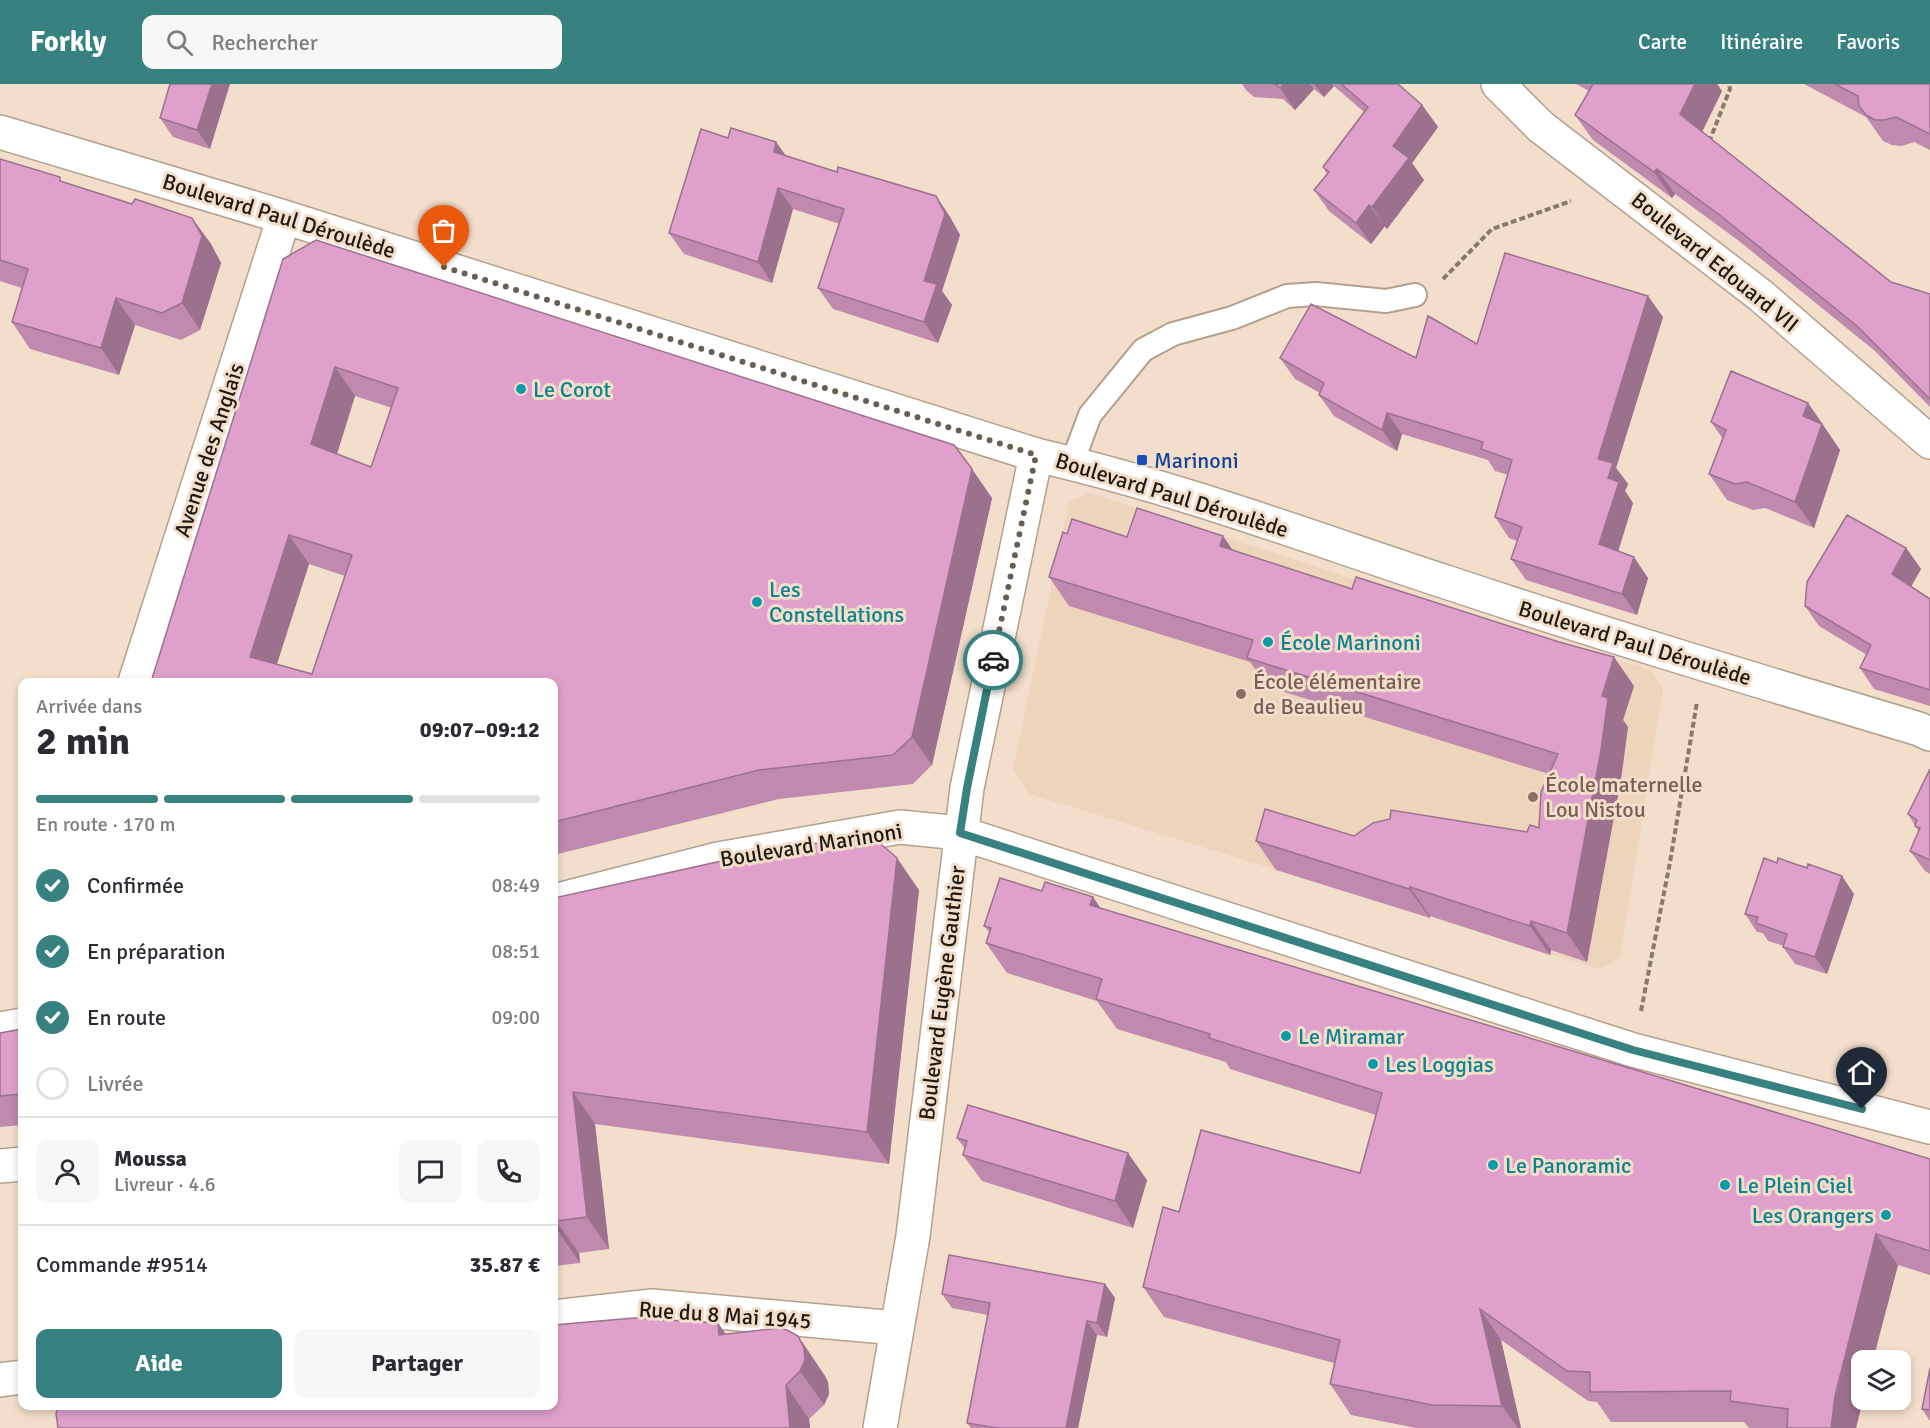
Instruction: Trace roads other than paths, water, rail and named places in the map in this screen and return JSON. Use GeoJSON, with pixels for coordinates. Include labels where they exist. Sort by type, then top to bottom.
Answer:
{"type":"FeatureCollection","features":[{"type":"Feature","properties":{"kind":"street","name":"Boulevard Edouard VII"},"geometry":{"type":"LineString","coordinates":[[1498,84],[1541,127],[1760,295],[1930,442]]}},
{"type":"Feature","properties":{"kind":"street","name":"Boulevard Paul Déroulède"},"geometry":{"type":"LineString","coordinates":[[0,132],[284,217],[1036,455],[1162,488],[1567,622],[1930,734]]}},
{"type":"Feature","properties":{"kind":"street","name":"Avenue des Anglais"},"geometry":{"type":"LineString","coordinates":[[136,678],[284,217]]}},
{"type":"Feature","properties":{"kind":"street","name":"Boulevard Eugène Gauthier"},"geometry":{"type":"LineString","coordinates":[[880,1428],[913,1236],[967,788],[1036,455]]}},
{"type":"Feature","properties":{"kind":"street","name":"Boulevard Marinoni"},"geometry":{"type":"LineString","coordinates":[[558,900],[718,859],[900,827],[960,833],[1633,1050],[1930,1127]]}},
{"type":"Feature","properties":{"kind":"street"},"geometry":{"type":"LineString","coordinates":[[0,1029],[18,1025]]}},
{"type":"Feature","properties":{"kind":"street"},"geometry":{"type":"LineString","coordinates":[[0,1166],[18,1164]]}},
{"type":"Feature","properties":{"kind":"street","name":"Rue du 8 Mai 1945"},"geometry":{"type":"LineString","coordinates":[[558,1317],[652,1306],[896,1328]]}},
{"type":"Feature","properties":{"kind":"street"},"geometry":{"type":"LineString","coordinates":[[0,1380],[18,1378]]}},
{"type":"Feature","properties":{"kind":"lane"},"geometry":{"type":"LineString","coordinates":[[1072,463],[1090,415],[1143,350],[1173,334],[1232,318],[1287,296],[1316,294],[1386,301],[1415,295]]}},
{"type":"Feature","properties":{"kind":"place","name":"Le Corot"},"geometry":{"type":"Point","coordinates":[521,389]}},
{"type":"Feature","properties":{"kind":"place","name":"Marinoni"},"geometry":{"type":"Point","coordinates":[1142,460]}},
{"type":"Feature","properties":{"kind":"place","name":"Les Constellations"},"geometry":{"type":"Point","coordinates":[757,602]}},
{"type":"Feature","properties":{"kind":"place","name":"École Marinoni"},"geometry":{"type":"Point","coordinates":[1268,642]}},
{"type":"Feature","properties":{"kind":"place","name":"École élémentaire de Beaulieu"},"geometry":{"type":"Point","coordinates":[1241,694]}},
{"type":"Feature","properties":{"kind":"place","name":"École maternelle Lou Nistou"},"geometry":{"type":"Point","coordinates":[1533,797]}},
{"type":"Feature","properties":{"kind":"place","name":"Le Miramar"},"geometry":{"type":"Point","coordinates":[1286,1036]}},
{"type":"Feature","properties":{"kind":"place","name":"Les Loggias"},"geometry":{"type":"Point","coordinates":[1373,1064]}},
{"type":"Feature","properties":{"kind":"place","name":"Le Panoramic"},"geometry":{"type":"Point","coordinates":[1493,1165]}},
{"type":"Feature","properties":{"kind":"place","name":"Le Plein Ciel"},"geometry":{"type":"Point","coordinates":[1725,1185]}},
{"type":"Feature","properties":{"kind":"place","name":"Les Orangers"},"geometry":{"type":"Point","coordinates":[1886,1215]}}]}
